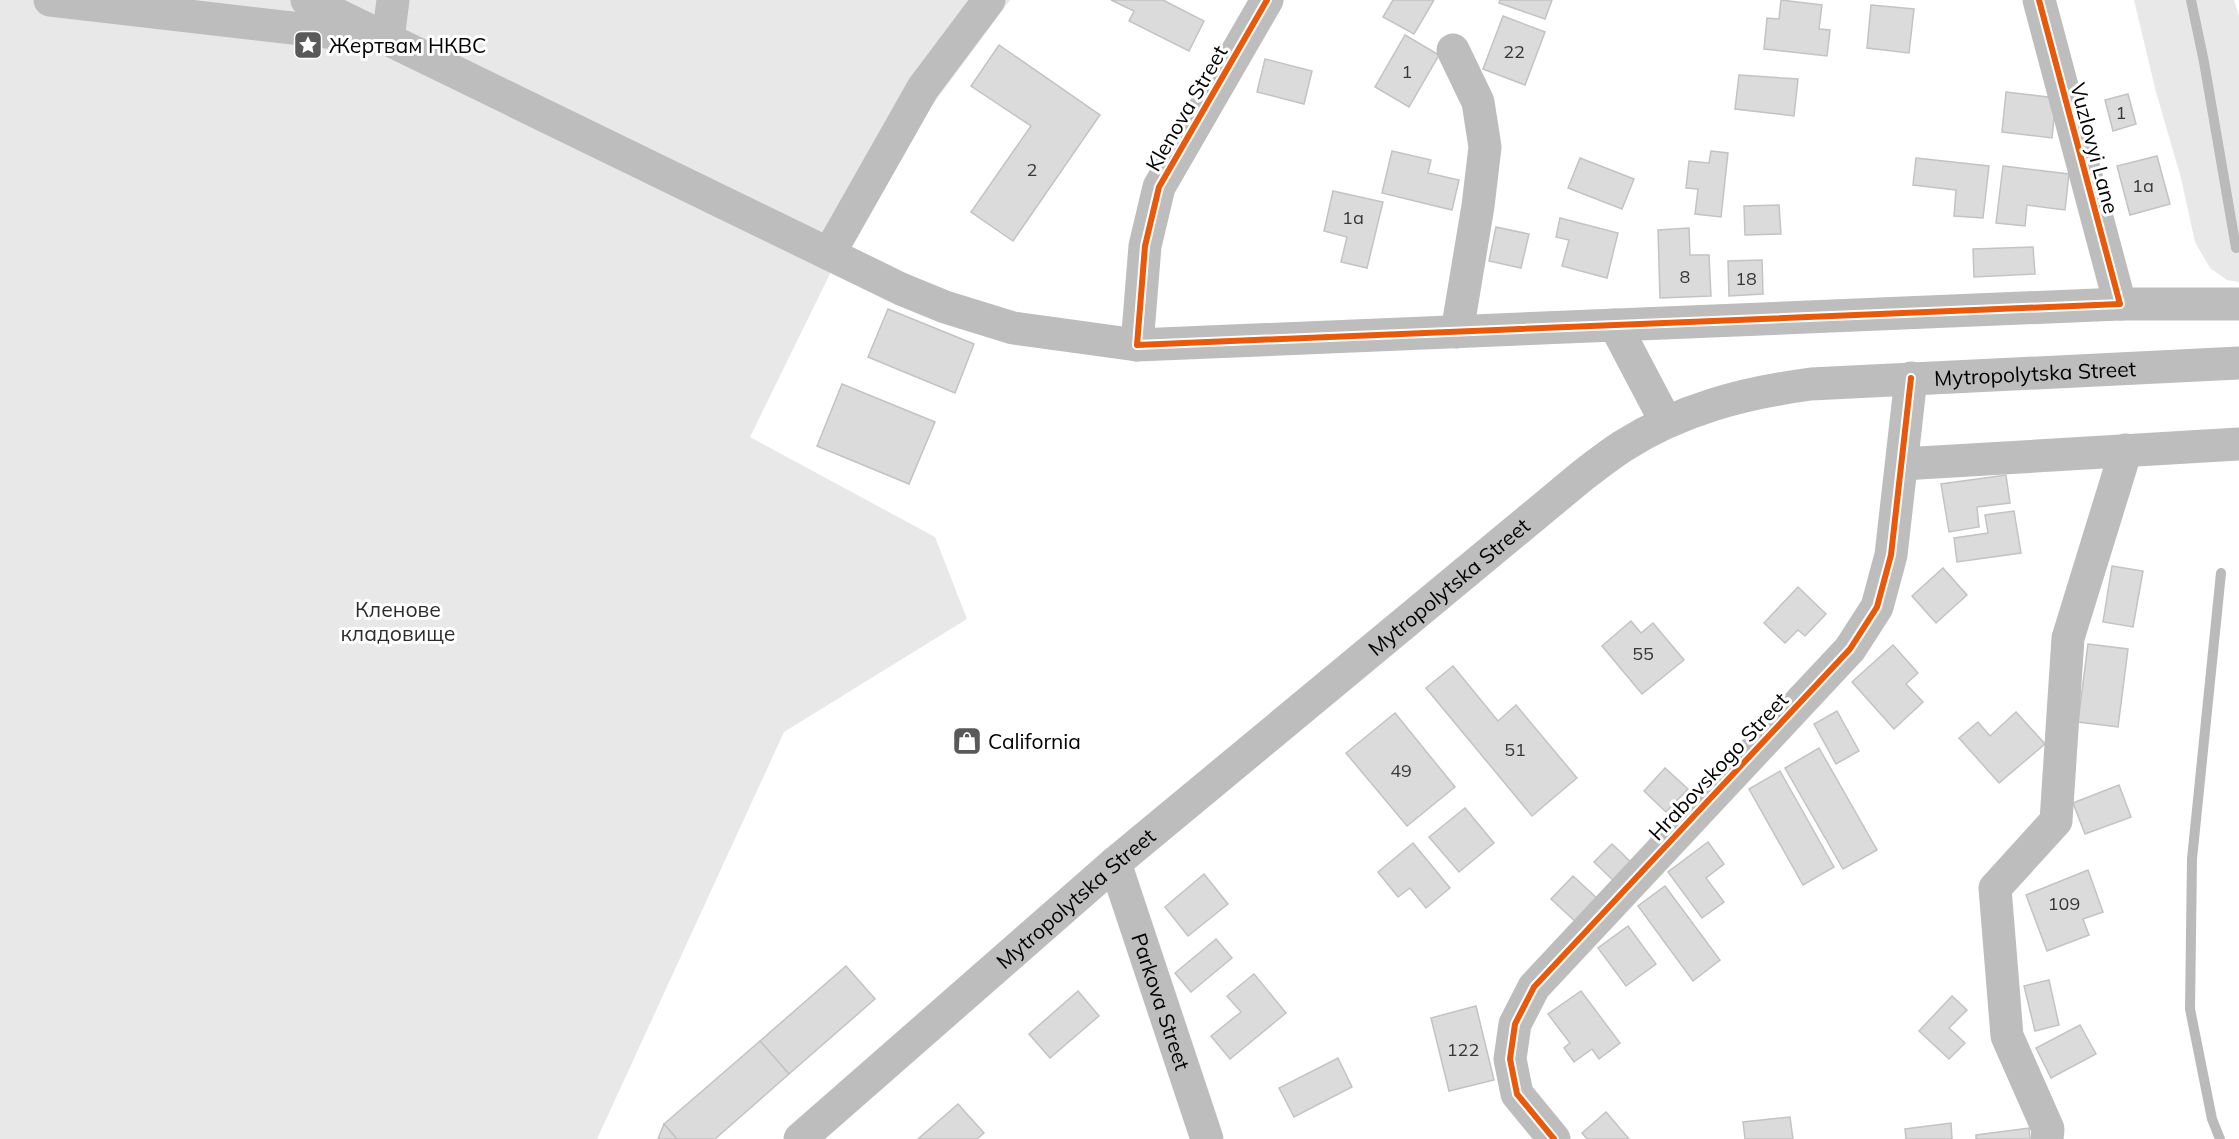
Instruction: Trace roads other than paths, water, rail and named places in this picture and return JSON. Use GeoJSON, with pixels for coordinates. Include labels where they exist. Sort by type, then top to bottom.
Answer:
{"type":"FeatureCollection","features":[{"type":"Feature","properties":{"kind":"street"},"geometry":{"type":"LineString","coordinates":[[50,0],[388,39]]}},
{"type":"Feature","properties":{"kind":"street"},"geometry":{"type":"LineString","coordinates":[[307,0],[901,289],[945,307],[1013,328],[1137,345],[2120,304],[2239,304]]}},
{"type":"Feature","properties":{"kind":"street"},"geometry":{"type":"LineString","coordinates":[[388,39],[393,0]]}},
{"type":"Feature","properties":{"kind":"street"},"geometry":{"type":"LineString","coordinates":[[829,254],[924,88],[988,0]]}},
{"type":"Feature","properties":{"kind":"street","name":"Klenova Street"},"geometry":{"type":"LineString","coordinates":[[1137,345],[1145,246],[1159,187],[1267,0]]}},
{"type":"Feature","properties":{"kind":"street","name":"Vuzlovyi Lane"},"geometry":{"type":"LineString","coordinates":[[2038,0],[2120,304]]}},
{"type":"Feature","properties":{"kind":"street"},"geometry":{"type":"LineString","coordinates":[[1453,50],[1478,102],[1485,147],[1478,206],[1456,332]]}},
{"type":"Feature","properties":{"kind":"street"},"geometry":{"type":"LineString","coordinates":[[1616,325],[1666,422]]}},
{"type":"Feature","properties":{"kind":"street","name":"Mytropolytska Street"},"geometry":{"type":"LineString","coordinates":[[800,1139],[1115,863],[1582,476],[1622,446],[1666,422],[1713,404],[1762,391],[1811,384],[2239,363]]}},
{"type":"Feature","properties":{"kind":"street","name":"Hrabovskogo Street"},"geometry":{"type":"LineString","coordinates":[[1554,1139],[1517,1094],[1510,1059],[1515,1024],[1534,987],[1850,649],[1877,607],[1891,555],[1911,378]]}},
{"type":"Feature","properties":{"kind":"street"},"geometry":{"type":"LineString","coordinates":[[1902,464],[2239,444]]}},
{"type":"Feature","properties":{"kind":"street"},"geometry":{"type":"LineString","coordinates":[[2047,1139],[2048,1129],[2007,1036],[1995,888],[2056,821],[2068,638],[2126,450]]}},
{"type":"Feature","properties":{"kind":"street","name":"Parkova Street"},"geometry":{"type":"LineString","coordinates":[[1115,863],[1207,1139]]}},
{"type":"Feature","properties":{"kind":"waterway"},"geometry":{"type":"LineString","coordinates":[[2191,0],[2236,248]]}},
{"type":"Feature","properties":{"kind":"waterway"},"geometry":{"type":"LineString","coordinates":[[2220,1139],[2212,1119],[2190,1009],[2192,859],[2221,573]]}},
{"type":"Feature","properties":{"kind":"place","name":"Жертвам НКВС"},"geometry":{"type":"Point","coordinates":[308,45]}},
{"type":"Feature","properties":{"kind":"place","name":"California"},"geometry":{"type":"Point","coordinates":[967,741]}},
{"type":"Feature","properties":{"kind":"park label","name":"Кленове кладовище"},"geometry":{"type":"Point","coordinates":[398,621]}}]}
